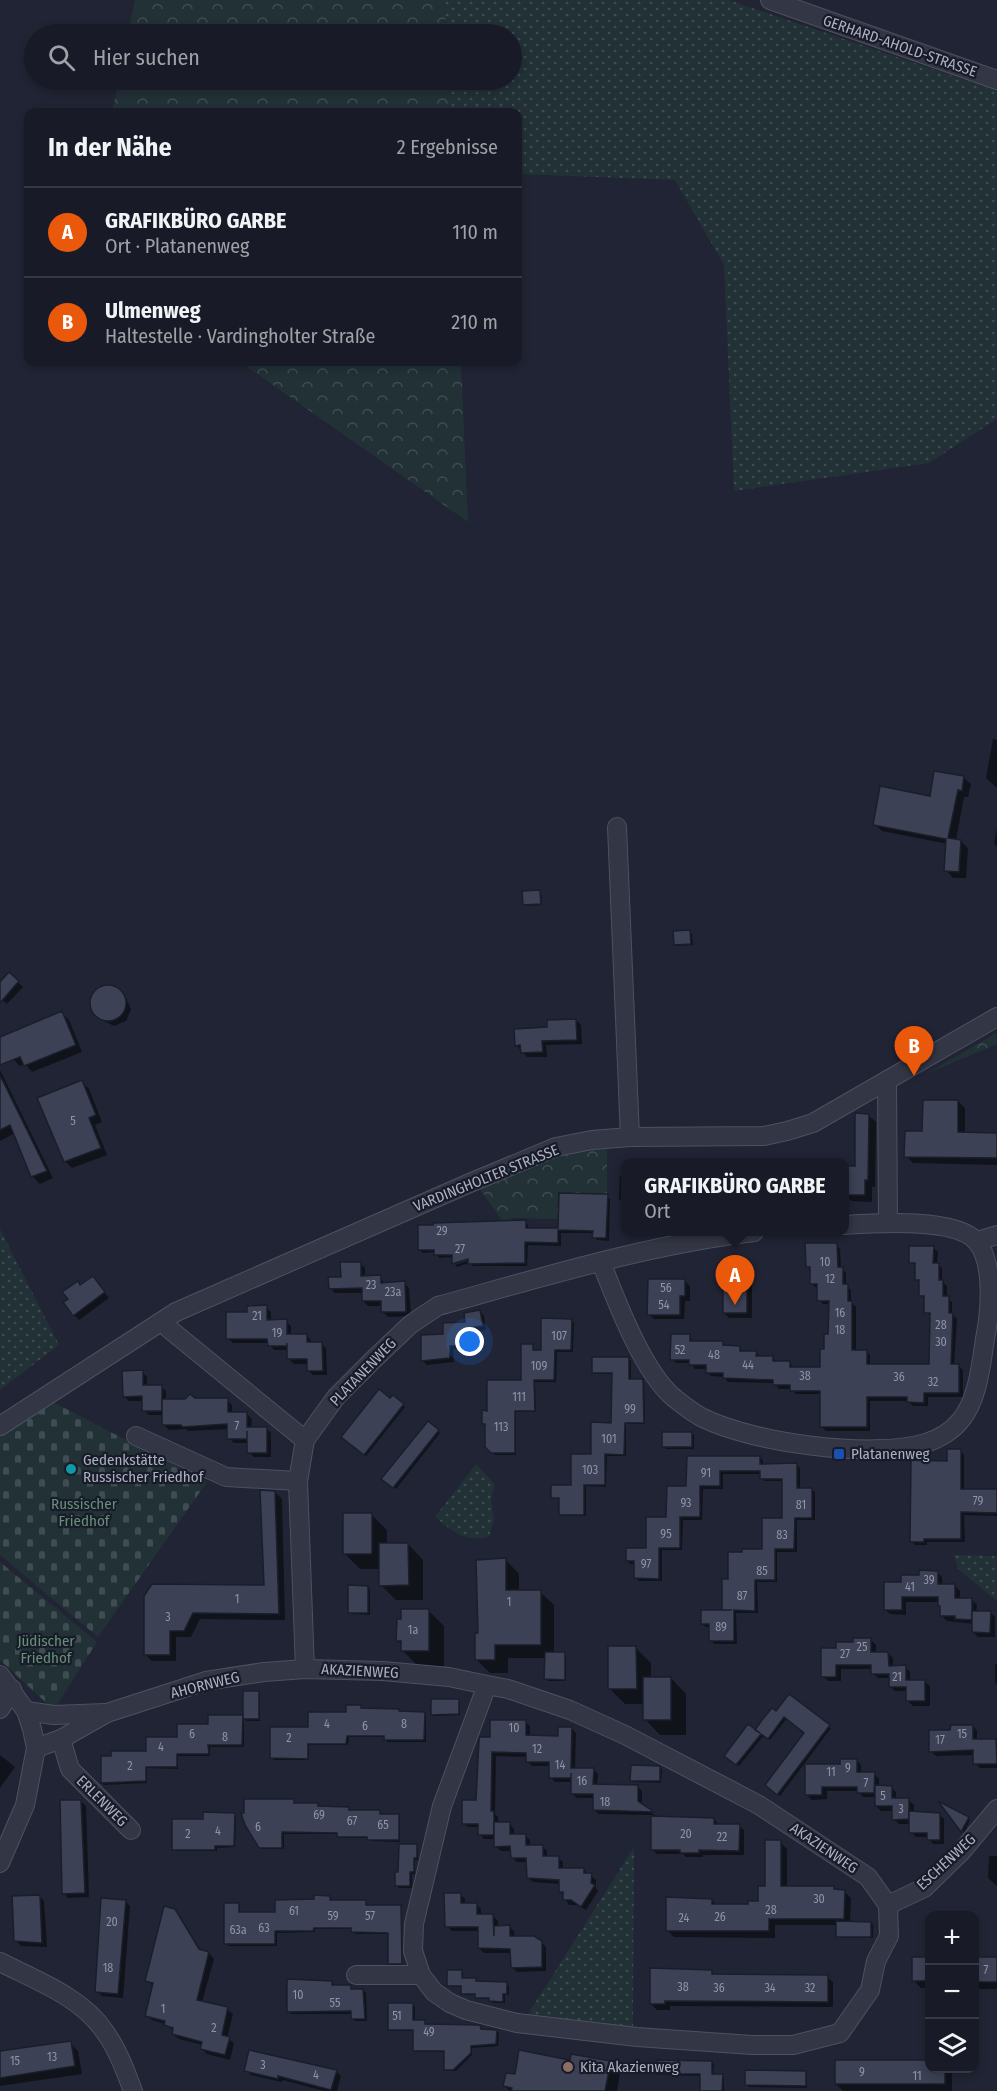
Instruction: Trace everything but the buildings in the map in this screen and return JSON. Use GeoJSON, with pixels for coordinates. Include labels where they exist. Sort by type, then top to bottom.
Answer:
{"type":"FeatureCollection","features":[{"type":"Feature","properties":{"kind":"street","name":"GERHARD-AHOLD-STRASSE"},"geometry":{"type":"LineString","coordinates":[[770,0],[997,80]]}},
{"type":"Feature","properties":{"kind":"street"},"geometry":{"type":"LineString","coordinates":[[616,827],[630,1137]]}},
{"type":"Feature","properties":{"kind":"street","name":"VARDINGHOLTER STRASSE"},"geometry":{"type":"LineString","coordinates":[[0,1426],[176,1312],[556,1147],[592,1140],[630,1137],[764,1136],[787,1131],[813,1123],[997,1017]]}},
{"type":"Feature","properties":{"kind":"street"},"geometry":{"type":"LineString","coordinates":[[887,1080],[888,1223]]}},
{"type":"Feature","properties":{"kind":"street"},"geometry":{"type":"LineString","coordinates":[[601,1262],[619,1309],[650,1368],[672,1396],[701,1418],[736,1431],[815,1446],[878,1448],[903,1446],[944,1435],[961,1420],[977,1385],[990,1312],[990,1288],[986,1263],[977,1241],[962,1232],[941,1226],[888,1223],[849,1225]]}},
{"type":"Feature","properties":{"kind":"street"},"geometry":{"type":"LineString","coordinates":[[977,1241],[997,1235]]}},
{"type":"Feature","properties":{"kind":"street","name":"PLATANENWEG"},"geometry":{"type":"LineString","coordinates":[[305,1669],[298,1481],[305,1440],[336,1397],[411,1324],[438,1306],[657,1247],[728,1236]]}},
{"type":"Feature","properties":{"kind":"street"},"geometry":{"type":"LineString","coordinates":[[168,1328],[305,1440]]}},
{"type":"Feature","properties":{"kind":"street"},"geometry":{"type":"LineString","coordinates":[[136,1436],[226,1477],[298,1481]]}},
{"type":"Feature","properties":{"kind":"street","name":"AKAZIENWEG"},"geometry":{"type":"LineString","coordinates":[[305,1669],[394,1672],[449,1677],[508,1689],[570,1710],[625,1735],[759,1805],[868,1877],[888,1905]]}},
{"type":"Feature","properties":{"kind":"street","name":"AHORNWEG"},"geometry":{"type":"LineString","coordinates":[[36,1748],[61,1739],[107,1713],[206,1681],[264,1672],[305,1669]]}},
{"type":"Feature","properties":{"kind":"street"},"geometry":{"type":"LineString","coordinates":[[0,1709],[6,1682]]}},
{"type":"Feature","properties":{"kind":"street"},"geometry":{"type":"LineString","coordinates":[[0,1863],[25,1805],[36,1748],[26,1712],[6,1682]]}},
{"type":"Feature","properties":{"kind":"street"},"geometry":{"type":"LineString","coordinates":[[487,1685],[442,1806],[414,1924],[413,1951],[421,1975],[434,1992],[450,2003],[466,2010],[517,2023],[644,2037],[752,2045],[793,2045],[840,2033],[870,1990],[876,1961],[889,1936],[888,1905]]}},
{"type":"Feature","properties":{"kind":"street","name":"AHORNWEG"},"geometry":{"type":"LineString","coordinates":[[26,1712],[107,1713]]}},
{"type":"Feature","properties":{"kind":"street","name":"ERLENWEG"},"geometry":{"type":"LineString","coordinates":[[61,1739],[70,1769],[131,1830]]}},
{"type":"Feature","properties":{"kind":"street","name":"ESCHENWEG"},"geometry":{"type":"LineString","coordinates":[[888,1905],[924,1888],[962,1851],[997,1809]]}},
{"type":"Feature","properties":{"kind":"street"},"geometry":{"type":"LineString","coordinates":[[0,1962],[67,1997],[89,2014],[104,2030],[120,2057],[133,2091]]}},
{"type":"Feature","properties":{"kind":"street"},"geometry":{"type":"LineString","coordinates":[[356,1975],[421,1975]]}},
{"type":"Feature","properties":{"kind":"green space"},"geometry":{"type":"Polygon","coordinates":[[[135,0],[444,0],[445,24],[130,24],[135,0]]]}},
{"type":"Feature","properties":{"kind":"green space"},"geometry":{"type":"Polygon","coordinates":[[[444,0],[729,0],[997,91],[997,419],[929,463],[734,491],[724,265],[675,180],[522,174],[522,108],[450,108],[449,90],[522,90],[522,24],[445,24],[444,0]]]}},
{"type":"Feature","properties":{"kind":"green space"},"geometry":{"type":"Polygon","coordinates":[[[117,90],[449,90],[450,108],[113,108],[117,90]]]}},
{"type":"Feature","properties":{"kind":"green space"},"geometry":{"type":"Polygon","coordinates":[[[246,366],[461,366],[468,522],[246,366]]]}},
{"type":"Feature","properties":{"kind":"green space"},"geometry":{"type":"Polygon","coordinates":[[[996,1033],[997,1044],[928,1073],[996,1033]]]}},
{"type":"Feature","properties":{"kind":"green space"},"geometry":{"type":"Polygon","coordinates":[[[607,1147],[607,1194],[558,1219],[511,1218],[511,1233],[479,1188],[559,1153],[607,1147]]]}},
{"type":"Feature","properties":{"kind":"green space"},"geometry":{"type":"Polygon","coordinates":[[[0,1229],[59,1345],[0,1390],[0,1229]]]}},
{"type":"Feature","properties":{"kind":"green space","name":"Russischer Friedhof"},"geometry":{"type":"Polygon","coordinates":[[[45,1398],[207,1482],[98,1637],[0,1555],[0,1428],[45,1398]]]}},
{"type":"Feature","properties":{"kind":"green space"},"geometry":{"type":"Polygon","coordinates":[[[476,1464],[495,1484],[491,1499],[494,1520],[489,1537],[465,1537],[435,1517],[476,1464]]]}},
{"type":"Feature","properties":{"kind":"green space"},"geometry":{"type":"Polygon","coordinates":[[[954,1555],[997,1556],[997,1601],[958,1569],[954,1555]]]}},
{"type":"Feature","properties":{"kind":"green space","name":"Jüdischer Friedhof"},"geometry":{"type":"Polygon","coordinates":[[[0,1562],[97,1642],[54,1710],[0,1660],[0,1562]]]}},
{"type":"Feature","properties":{"kind":"green space"},"geometry":{"type":"Polygon","coordinates":[[[634,1847],[633,2028],[523,2022],[634,1847]]]}},
{"type":"Feature","properties":{"kind":"place","name":"Ulmenweg"},"geometry":{"type":"Point","coordinates":[914,1076]}},
{"type":"Feature","properties":{"kind":"place","name":"GRAFIKBÜRO GARBE"},"geometry":{"type":"Point","coordinates":[735,1305]}},
{"type":"Feature","properties":{"kind":"place","name":"Platanenweg"},"geometry":{"type":"Point","coordinates":[839,1454]}},
{"type":"Feature","properties":{"kind":"place","name":"Gedenkstätte Russischer Friedhof"},"geometry":{"type":"Point","coordinates":[71,1469]}},
{"type":"Feature","properties":{"kind":"place","name":"Kita Akazienweg"},"geometry":{"type":"Point","coordinates":[568,2067]}}]}
